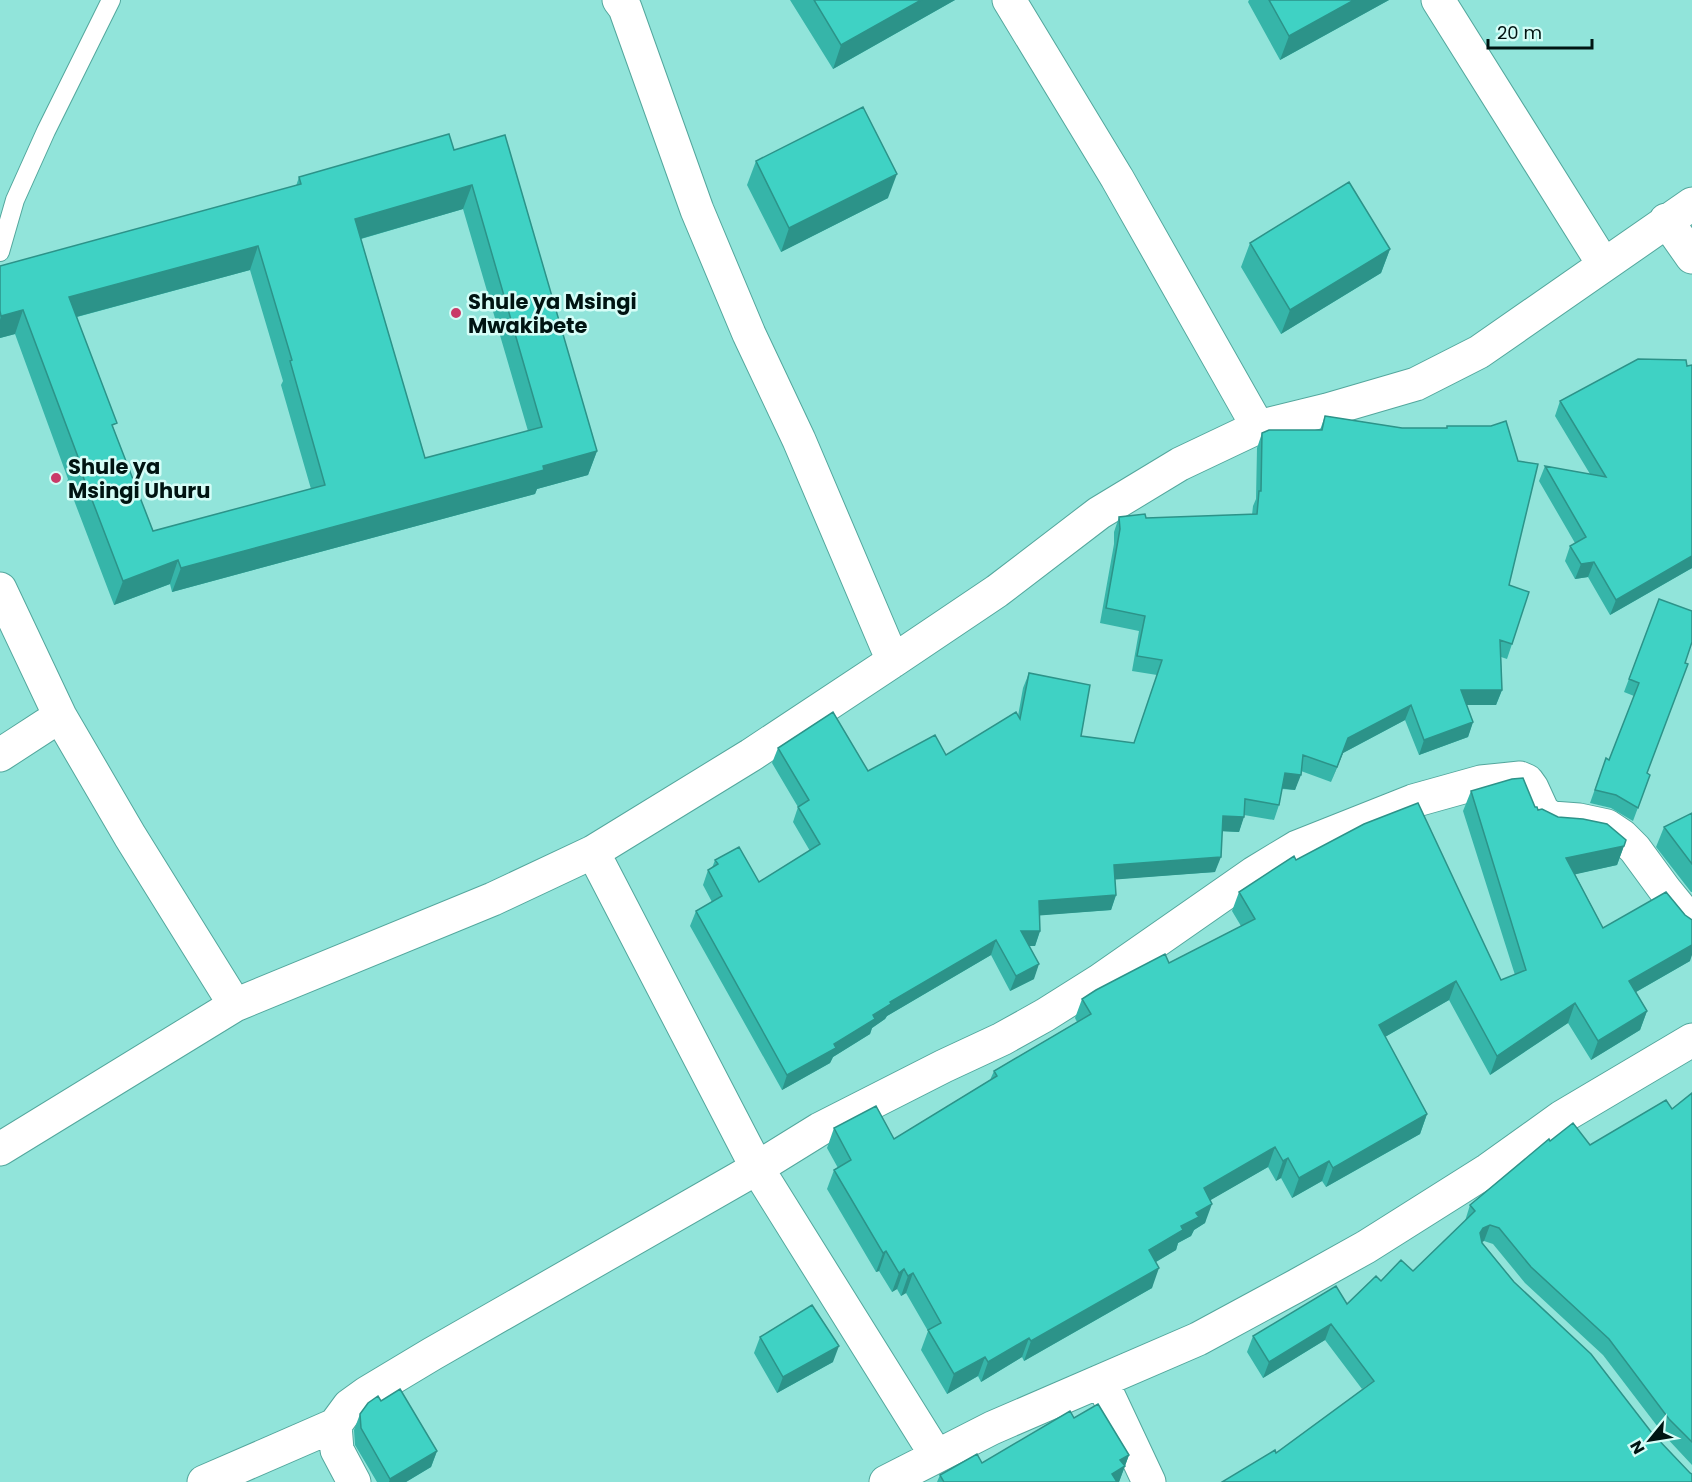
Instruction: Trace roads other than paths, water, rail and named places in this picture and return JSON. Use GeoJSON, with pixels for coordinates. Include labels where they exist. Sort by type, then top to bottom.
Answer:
{"type":"FeatureCollection","features":[{"type":"Feature","properties":{"kind":"street"},"geometry":{"type":"LineString","coordinates":[[1009,0],[1117,178],[1258,427]]}},
{"type":"Feature","properties":{"kind":"street"},"geometry":{"type":"LineString","coordinates":[[1438,0],[1604,264]]}},
{"type":"Feature","properties":{"kind":"street"},"geometry":{"type":"LineString","coordinates":[[627,3],[697,210],[749,334],[799,440],[893,661]]}},
{"type":"Feature","properties":{"kind":"street"},"geometry":{"type":"LineString","coordinates":[[0,1149],[235,1005],[493,899],[593,852],[751,754],[893,661],[997,591],[1099,513],[1180,464],[1258,427],[1416,384],[1479,352],[1679,212],[1692,257]]}},
{"type":"Feature","properties":{"kind":"street"},"geometry":{"type":"LineString","coordinates":[[0,589],[60,716],[130,836],[235,1005]]}},
{"type":"Feature","properties":{"kind":"street"},"geometry":{"type":"LineString","coordinates":[[0,755],[60,716]]}},
{"type":"Feature","properties":{"kind":"street"},"geometry":{"type":"LineString","coordinates":[[204,1482],[335,1425],[349,1406],[376,1387],[757,1168],[820,1129],[944,1066],[1002,1040],[1100,981],[1254,873],[1298,847],[1413,801],[1480,782],[1520,778],[1527,781],[1543,812],[1552,818],[1579,820],[1607,826],[1635,849],[1665,891],[1692,923]]}},
{"type":"Feature","properties":{"kind":"street"},"geometry":{"type":"LineString","coordinates":[[593,852],[757,1168],[936,1455]]}},
{"type":"Feature","properties":{"kind":"street"},"geometry":{"type":"LineString","coordinates":[[886,1482],[992,1428],[1198,1339],[1366,1247],[1488,1170],[1562,1117],[1692,1040]]}},
{"type":"Feature","properties":{"kind":"street"},"geometry":{"type":"LineString","coordinates":[[1102,1382],[1149,1482]]}},
{"type":"Feature","properties":{"kind":"street"},"geometry":{"type":"LineString","coordinates":[[335,1425],[337,1450],[354,1482]]}},
{"type":"Feature","properties":{"kind":"lane"},"geometry":{"type":"LineString","coordinates":[[0,252],[20,190],[46,131],[111,0]]}},
{"type":"Feature","properties":{"kind":"place","name":"Shule ya Msingi Mwakibete"},"geometry":{"type":"Point","coordinates":[456,313]}},
{"type":"Feature","properties":{"kind":"place","name":"Shule ya Msingi Uhuru"},"geometry":{"type":"Point","coordinates":[56,478]}}]}
